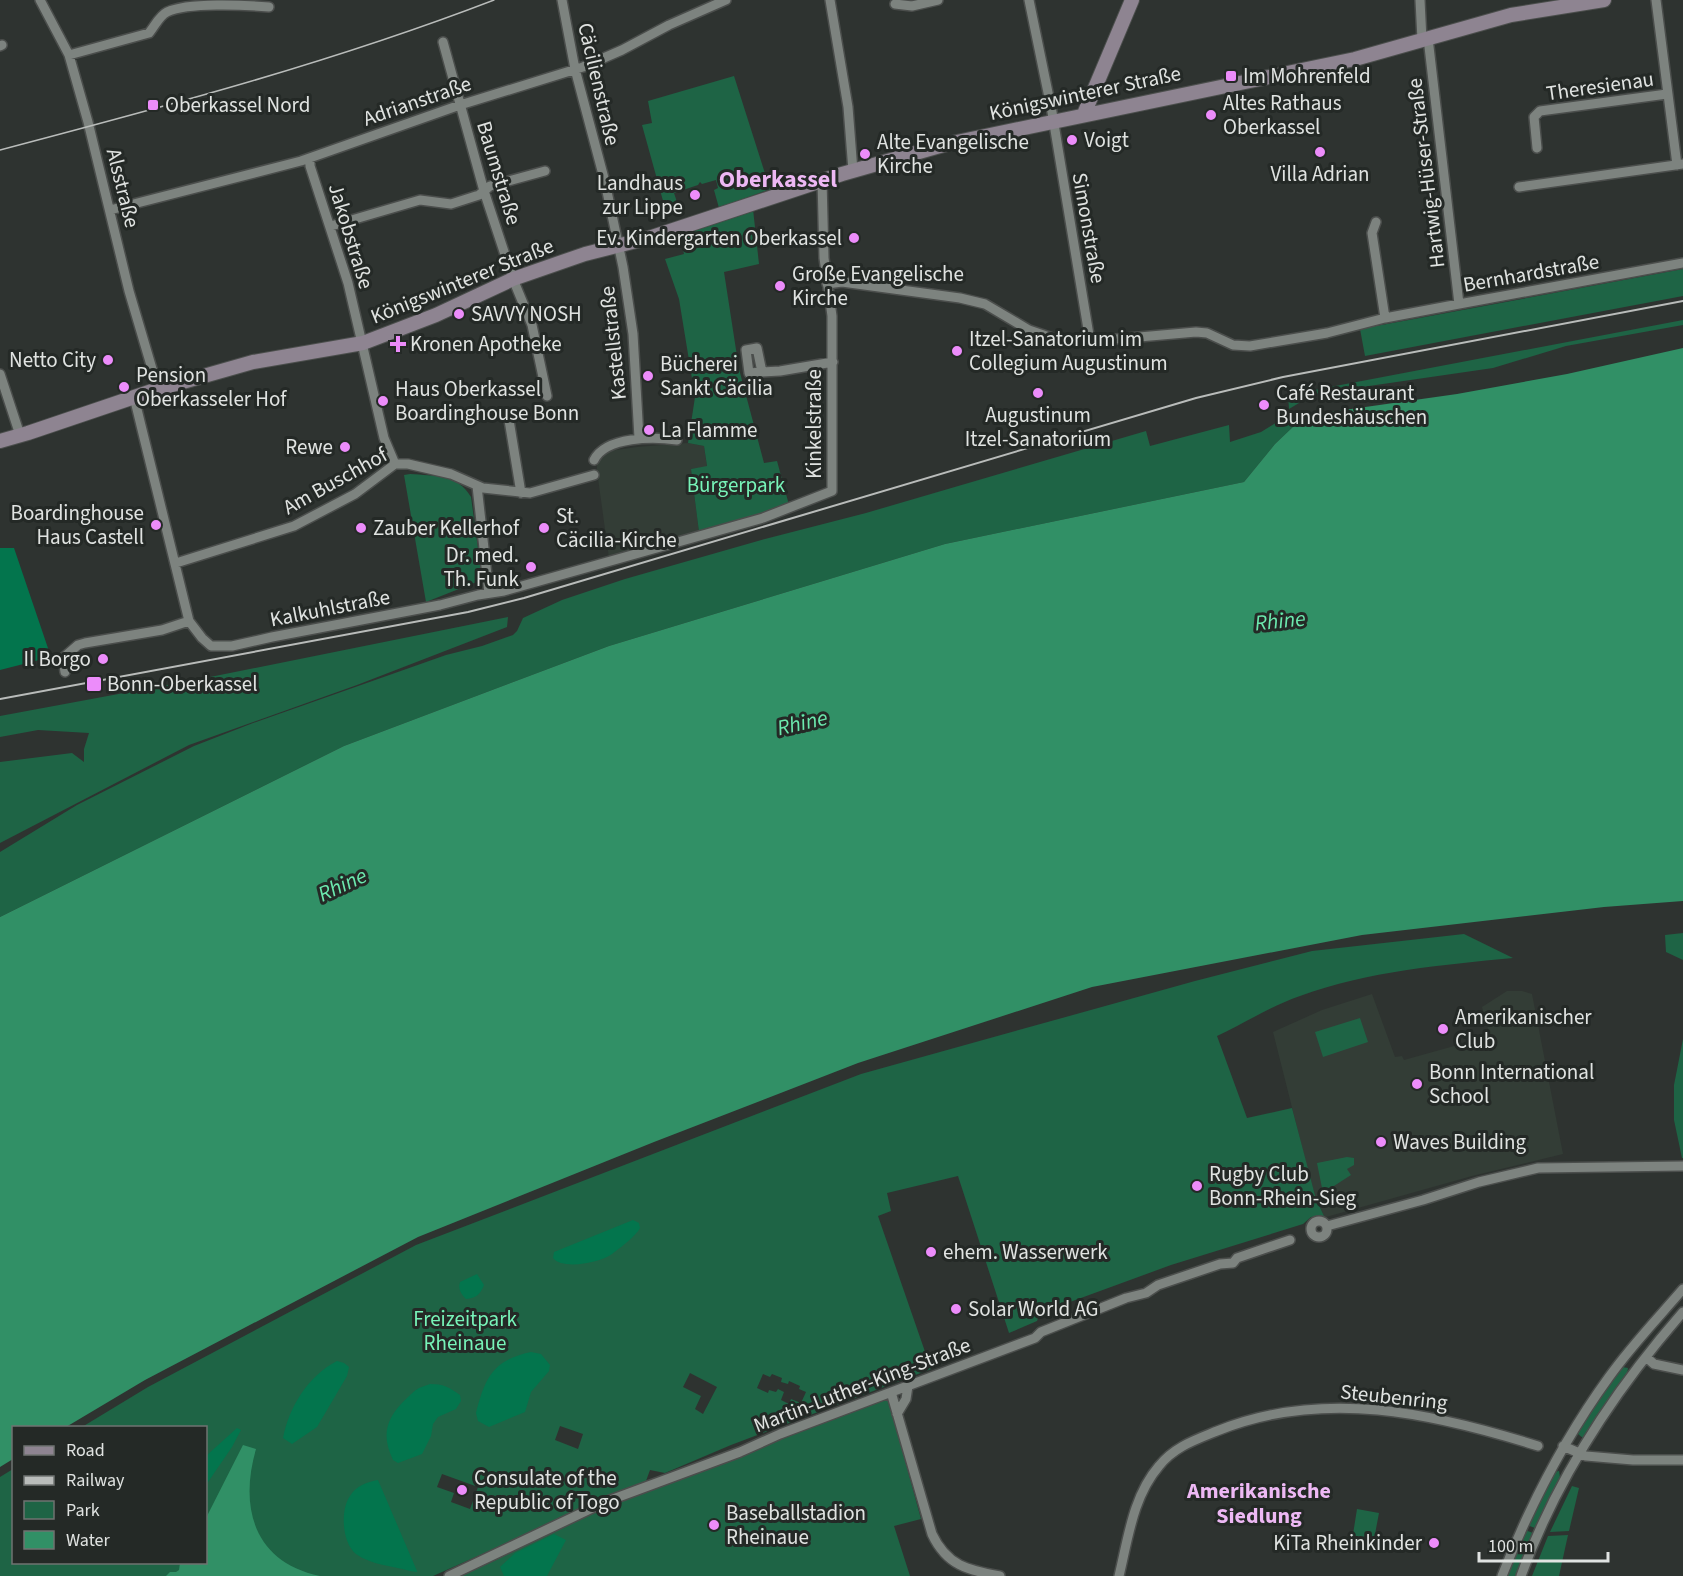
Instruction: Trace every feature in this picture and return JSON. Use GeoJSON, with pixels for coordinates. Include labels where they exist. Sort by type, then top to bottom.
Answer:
{"type":"FeatureCollection","features":[{"type":"Feature","properties":{"kind":"main road"},"geometry":{"type":"LineString","coordinates":[[1084,114],[1132,0]]}},
{"type":"Feature","properties":{"kind":"main road","name":"Königswinterer Straße"},"geometry":{"type":"LineString","coordinates":[[0,441],[158,389],[253,362],[363,343],[428,319],[513,279],[685,226],[822,180],[954,142],[1354,59],[1550,4],[1604,0]]}},
{"type":"Feature","properties":{"kind":"street","name":"Alsstraße"},"geometry":{"type":"LineString","coordinates":[[40,0],[69,55],[90,130],[139,330],[158,389]]}},
{"type":"Feature","properties":{"kind":"street","name":"Cäcilienstraße"},"geometry":{"type":"LineString","coordinates":[[562,0],[575,69],[605,182],[618,245]]}},
{"type":"Feature","properties":{"kind":"street","name":"Adrianstraße"},"geometry":{"type":"LineString","coordinates":[[110,210],[310,158],[460,105],[575,69],[622,50],[669,25],[726,0]]}},
{"type":"Feature","properties":{"kind":"street"},"geometry":{"type":"LineString","coordinates":[[830,0],[848,107],[853,171]]}},
{"type":"Feature","properties":{"kind":"street"},"geometry":{"type":"LineString","coordinates":[[895,4],[912,6],[938,0]]}},
{"type":"Feature","properties":{"kind":"street","name":"Simonstraße"},"geometry":{"type":"LineString","coordinates":[[1029,0],[1053,121],[1089,335],[1092,340]]}},
{"type":"Feature","properties":{"kind":"street","name":"Hartwig-Hüser-Straße"},"geometry":{"type":"LineString","coordinates":[[1420,0],[1459,304]]}},
{"type":"Feature","properties":{"kind":"street","name":"Theresienau"},"geometry":{"type":"LineString","coordinates":[[1519,188],[1680,164],[1667,94],[1656,0]]}},
{"type":"Feature","properties":{"kind":"street"},"geometry":{"type":"LineString","coordinates":[[69,55],[149,33],[158,20],[169,11],[195,6],[269,6]]}},
{"type":"Feature","properties":{"kind":"street","name":"Baumstraße"},"geometry":{"type":"LineString","coordinates":[[443,42],[484,191],[513,279],[532,325],[547,396]]}},
{"type":"Feature","properties":{"kind":"street","name":"Theresienau"},"geometry":{"type":"LineString","coordinates":[[1537,148],[1534,117],[1540,111],[1667,94]]}},
{"type":"Feature","properties":{"kind":"street","name":"Jakobstraße"},"geometry":{"type":"LineString","coordinates":[[310,158],[310,166],[348,284],[384,438],[394,464]]}},
{"type":"Feature","properties":{"kind":"street"},"geometry":{"type":"LineString","coordinates":[[331,226],[420,200],[452,204],[484,191],[490,186],[545,171]]}},
{"type":"Feature","properties":{"kind":"street","name":"Kinkelstraße"},"geometry":{"type":"LineString","coordinates":[[489,593],[607,564],[763,518],[832,491],[832,316],[826,284],[822,180]]}},
{"type":"Feature","properties":{"kind":"street"},"geometry":{"type":"LineString","coordinates":[[1376,222],[1372,232],[1386,318]]}},
{"type":"Feature","properties":{"kind":"street","name":"Kastellstraße"},"geometry":{"type":"LineString","coordinates":[[618,245],[633,334],[639,438]]}},
{"type":"Feature","properties":{"kind":"street","name":"Bernhardstraße"},"geometry":{"type":"LineString","coordinates":[[826,284],[842,282],[985,303],[1029,330],[1061,341],[1196,332],[1207,333],[1233,345],[1250,345],[1327,333],[1386,318],[1683,263]]}},
{"type":"Feature","properties":{"kind":"street"},"geometry":{"type":"LineString","coordinates":[[762,372],[832,362]]}},
{"type":"Feature","properties":{"kind":"street"},"geometry":{"type":"LineString","coordinates":[[0,374],[20,435]]}},
{"type":"Feature","properties":{"kind":"street","name":"Kalkuhlstraße"},"geometry":{"type":"LineString","coordinates":[[134,397],[189,621],[211,646],[232,646],[440,605],[489,593]]}},
{"type":"Feature","properties":{"kind":"street"},"geometry":{"type":"LineString","coordinates":[[508,414],[521,493],[530,493],[594,475]]}},
{"type":"Feature","properties":{"kind":"street"},"geometry":{"type":"LineString","coordinates":[[594,460],[601,450],[639,438],[677,440]]}},
{"type":"Feature","properties":{"kind":"street","name":"Am Buschhof"},"geometry":{"type":"LineString","coordinates":[[176,563],[294,526],[355,494],[394,464],[408,464],[452,474],[477,486],[521,493]]}},
{"type":"Feature","properties":{"kind":"street"},"geometry":{"type":"LineString","coordinates":[[477,486],[489,593]]}},
{"type":"Feature","properties":{"kind":"street"},"geometry":{"type":"LineString","coordinates":[[65,672],[63,658],[78,645],[162,630],[189,621]]}},
{"type":"Feature","properties":{"kind":"street"},"geometry":{"type":"LineString","coordinates":[[1327,1226],[1479,1182],[1538,1168],[1683,1166]]}},
{"type":"Feature","properties":{"kind":"street","name":"Martin-Luther-King-Straße"},"geometry":{"type":"LineString","coordinates":[[449,1576],[605,1502],[1035,1338],[1041,1332],[1126,1298],[1146,1293],[1158,1286],[1220,1264],[1233,1263],[1237,1258],[1290,1240]]}},
{"type":"Feature","properties":{"kind":"street"},"geometry":{"type":"LineString","coordinates":[[1502,1576],[1529,1510],[1584,1412],[1639,1339],[1683,1289]]}},
{"type":"Feature","properties":{"kind":"street"},"geometry":{"type":"LineString","coordinates":[[1521,1576],[1550,1507],[1578,1453],[1609,1405],[1683,1312]]}},
{"type":"Feature","properties":{"kind":"street"},"geometry":{"type":"LineString","coordinates":[[1639,1339],[1654,1364],[1683,1370]]}},
{"type":"Feature","properties":{"kind":"street"},"geometry":{"type":"LineString","coordinates":[[1625,1357],[1638,1367]]}},
{"type":"Feature","properties":{"kind":"street"},"geometry":{"type":"LineString","coordinates":[[897,1414],[906,1399],[908,1386]]}},
{"type":"Feature","properties":{"kind":"street"},"geometry":{"type":"LineString","coordinates":[[891,1392],[937,1545],[963,1568],[1000,1576]]}},
{"type":"Feature","properties":{"kind":"street","name":"Steubenring"},"geometry":{"type":"LineString","coordinates":[[1119,1576],[1139,1499],[1158,1467],[1180,1447],[1232,1426],[1265,1416],[1302,1410],[1351,1408],[1449,1420],[1538,1446]]}},
{"type":"Feature","properties":{"kind":"street"},"geometry":{"type":"LineString","coordinates":[[1563,1446],[1586,1456],[1613,1459],[1683,1460]]}},
{"type":"Feature","properties":{"kind":"street"},"geometry":{"type":"LineString","coordinates":[[1555,1461],[1569,1469]]}},
{"type":"Feature","properties":{"kind":"shaded area"},"geometry":{"type":"Polygon","coordinates":[[[688,443],[704,446],[707,467],[691,469],[699,532],[609,558],[597,471],[597,461],[602,452],[688,443]]]}},
{"type":"Feature","properties":{"kind":"shaded area"},"geometry":{"type":"Polygon","coordinates":[[[0,548],[14,548],[51,657],[0,670],[0,548]]]}},
{"type":"Feature","properties":{"kind":"shaded area","name":"Bonn International School"},"geometry":{"type":"Polygon","coordinates":[[[1507,991],[1532,994],[1563,1154],[1324,1216],[1316,1199],[1307,1167],[1273,1032],[1322,1010],[1372,994],[1395,1057],[1402,1056],[1404,1060],[1490,1036],[1482,1007],[1507,991]]]}},
{"type":"Feature","properties":{"kind":"shaded area"},"geometry":{"type":"Polygon","coordinates":[[[633,1220],[639,1223],[638,1231],[606,1257],[581,1264],[564,1264],[553,1258],[554,1252],[633,1220]]]}},
{"type":"Feature","properties":{"kind":"shaded area"},"geometry":{"type":"Polygon","coordinates":[[[477,1274],[484,1285],[477,1295],[466,1299],[460,1291],[460,1282],[477,1274]]]}},
{"type":"Feature","properties":{"kind":"shaded area"},"geometry":{"type":"Polygon","coordinates":[[[531,1352],[541,1354],[550,1365],[549,1371],[531,1392],[525,1412],[489,1427],[478,1421],[476,1413],[479,1401],[487,1380],[493,1372],[508,1360],[531,1352]]]}},
{"type":"Feature","properties":{"kind":"shaded area"},"geometry":{"type":"Polygon","coordinates":[[[337,1361],[349,1367],[347,1376],[317,1427],[292,1444],[283,1438],[295,1404],[301,1393],[317,1375],[337,1361]]]}},
{"type":"Feature","properties":{"kind":"shaded area"},"geometry":{"type":"Polygon","coordinates":[[[430,1384],[449,1388],[460,1395],[461,1401],[456,1409],[438,1417],[433,1424],[431,1436],[422,1454],[398,1463],[393,1460],[387,1443],[390,1420],[399,1406],[412,1393],[430,1384]]]}},
{"type":"Feature","properties":{"kind":"shaded area"},"geometry":{"type":"Polygon","coordinates":[[[237,1428],[241,1430],[207,1484],[207,1455],[237,1428]]]}},
{"type":"Feature","properties":{"kind":"shaded area"},"geometry":{"type":"Polygon","coordinates":[[[378,1480],[417,1572],[382,1565],[362,1558],[351,1549],[345,1535],[345,1509],[352,1493],[366,1483],[378,1480]]]}},
{"type":"Feature","properties":{"kind":"shaded area"},"geometry":{"type":"Polygon","coordinates":[[[554,1534],[566,1540],[547,1576],[504,1576],[500,1567],[515,1553],[554,1534]]]}},
{"type":"Feature","properties":{"kind":"green space"},"geometry":{"type":"Polygon","coordinates":[[[734,76],[770,189],[719,208],[714,190],[718,188],[716,180],[702,184],[700,182],[698,185],[674,193],[678,205],[665,208],[642,125],[652,123],[648,101],[734,76]]]}},
{"type":"Feature","properties":{"kind":"green space","name":"Bürgerpark"},"geometry":{"type":"Polygon","coordinates":[[[753,209],[759,264],[724,272],[739,369],[764,463],[777,461],[789,505],[699,532],[691,469],[707,466],[704,446],[688,443],[695,397],[679,299],[665,259],[684,254],[679,234],[753,209]]]}},
{"type":"Feature","properties":{"kind":"green space"},"geometry":{"type":"Polygon","coordinates":[[[1683,269],[1683,296],[1365,356],[1360,329],[1683,269]]]}},
{"type":"Feature","properties":{"kind":"green space"},"geometry":{"type":"Polygon","coordinates":[[[1683,320],[1683,325],[1566,346],[1493,368],[1314,394],[1289,409],[1288,395],[1683,320]]]}},
{"type":"Feature","properties":{"kind":"green space"},"geometry":{"type":"Polygon","coordinates":[[[1290,414],[1295,425],[1275,444],[1244,482],[945,544],[609,646],[344,746],[0,917],[0,852],[77,805],[194,746],[446,655],[513,635],[523,618],[562,600],[625,579],[866,513],[1146,431],[1150,446],[1229,425],[1230,442],[1261,432],[1290,414]]]}},
{"type":"Feature","properties":{"kind":"green space"},"geometry":{"type":"Polygon","coordinates":[[[404,475],[445,478],[466,489],[471,497],[482,578],[426,602],[404,475]]]}},
{"type":"Feature","properties":{"kind":"green space"},"geometry":{"type":"Polygon","coordinates":[[[508,617],[507,627],[357,685],[189,745],[0,843],[0,762],[72,753],[84,762],[84,749],[89,733],[38,730],[0,737],[0,716],[210,677],[508,617]]]}},
{"type":"Feature","properties":{"kind":"green space"},"geometry":{"type":"Polygon","coordinates":[[[1683,933],[1683,960],[1666,952],[1665,935],[1683,933]]]}},
{"type":"Feature","properties":{"kind":"green space","name":"Freizeitpark Rheinaue"},"geometry":{"type":"Polygon","coordinates":[[[1464,934],[1513,958],[1405,970],[1326,987],[1289,1000],[1217,1036],[1247,1118],[1292,1108],[1316,1199],[1324,1216],[1311,1217],[1303,1224],[1171,1265],[1040,1313],[1037,1321],[1009,1333],[958,1176],[887,1193],[891,1211],[878,1216],[931,1369],[731,1445],[665,1473],[650,1470],[646,1481],[433,1576],[0,1576],[0,1477],[12,1470],[12,1564],[207,1564],[207,1426],[84,1426],[148,1387],[416,1245],[861,1074],[1195,981],[1312,951],[1464,934]],[[690,1373],[683,1387],[701,1396],[695,1409],[703,1414],[717,1387],[690,1373]],[[763,1374],[757,1388],[768,1393],[769,1390],[776,1392],[778,1389],[784,1392],[781,1400],[789,1404],[791,1399],[801,1403],[806,1392],[799,1389],[800,1386],[789,1381],[788,1384],[781,1382],[782,1378],[772,1374],[770,1377],[763,1374]],[[560,1426],[555,1440],[578,1449],[583,1434],[560,1426]],[[442,1474],[437,1487],[454,1493],[451,1502],[470,1509],[478,1487],[442,1474]]]}},
{"type":"Feature","properties":{"kind":"green space"},"geometry":{"type":"Polygon","coordinates":[[[1360,1018],[1368,1042],[1323,1057],[1315,1032],[1360,1018]]]}},
{"type":"Feature","properties":{"kind":"green space"},"geometry":{"type":"Polygon","coordinates":[[[1683,1039],[1682,1158],[1674,1120],[1674,1085],[1683,1039]]]}},
{"type":"Feature","properties":{"kind":"green space"},"geometry":{"type":"Polygon","coordinates":[[[1347,1157],[1354,1158],[1354,1165],[1347,1169],[1351,1175],[1323,1193],[1317,1163],[1347,1157]]]}},
{"type":"Feature","properties":{"kind":"green space"},"geometry":{"type":"Polygon","coordinates":[[[1622,1367],[1628,1368],[1627,1374],[1583,1438],[1578,1434],[1574,1436],[1622,1367]]]}},
{"type":"Feature","properties":{"kind":"green space","name":"Baseballstadion Rheinaue"},"geometry":{"type":"Polygon","coordinates":[[[888,1398],[921,1519],[894,1526],[910,1576],[460,1576],[607,1504],[888,1398]]]}},
{"type":"Feature","properties":{"kind":"green space"},"geometry":{"type":"Polygon","coordinates":[[[1559,1471],[1560,1477],[1535,1528],[1527,1525],[1554,1472],[1559,1471]]]}},
{"type":"Feature","properties":{"kind":"green space"},"geometry":{"type":"Polygon","coordinates":[[[1572,1486],[1579,1488],[1569,1531],[1550,1532],[1572,1486]]]}},
{"type":"Feature","properties":{"kind":"green space"},"geometry":{"type":"Polygon","coordinates":[[[1357,1509],[1379,1513],[1372,1550],[1351,1547],[1357,1509]]]}},
{"type":"Feature","properties":{"kind":"green space"},"geometry":{"type":"Polygon","coordinates":[[[1525,1530],[1533,1533],[1516,1576],[1507,1576],[1525,1530]]]}},
{"type":"Feature","properties":{"kind":"green space"},"geometry":{"type":"Polygon","coordinates":[[[1568,1535],[1559,1576],[1532,1576],[1548,1536],[1568,1535]]]}},
{"type":"Feature","properties":{"kind":"water","name":"Rhine"},"geometry":{"type":"Polygon","coordinates":[[[1683,348],[1683,901],[1604,907],[1362,935],[1092,987],[858,1063],[418,1237],[145,1380],[68,1426],[12,1426],[12,1460],[0,1467],[0,917],[344,746],[609,646],[945,544],[1244,482],[1275,444],[1295,425],[1330,412],[1457,394],[1567,374],[1683,348]]]}},
{"type":"Feature","properties":{"kind":"water"},"geometry":{"type":"Polygon","coordinates":[[[243,1445],[256,1449],[251,1471],[250,1492],[251,1511],[257,1529],[266,1545],[280,1559],[298,1569],[320,1576],[166,1576],[170,1572],[179,1570],[180,1564],[207,1564],[207,1516],[243,1445]]]}},
{"type":"Feature","properties":{"kind":"tram line"},"geometry":{"type":"LineString","coordinates":[[0,150],[187,100],[311,63],[494,0]]}},
{"type":"Feature","properties":{"kind":"railway"},"geometry":{"type":"LineString","coordinates":[[0,699],[468,612],[524,598],[1196,398],[1283,377],[1683,301]]}},
{"type":"Feature","properties":{"kind":"place","name":"Im Mohrenfeld"},"geometry":{"type":"Point","coordinates":[1231,76]}},
{"type":"Feature","properties":{"kind":"place","name":"Oberkassel Nord"},"geometry":{"type":"Point","coordinates":[153,105]}},
{"type":"Feature","properties":{"kind":"place","name":"Altes Rathaus Oberkassel"},"geometry":{"type":"Point","coordinates":[1211,115]}},
{"type":"Feature","properties":{"kind":"place","name":"Voigt"},"geometry":{"type":"Point","coordinates":[1072,140]}},
{"type":"Feature","properties":{"kind":"place","name":"Villa Adrian"},"geometry":{"type":"Point","coordinates":[1320,152]}},
{"type":"Feature","properties":{"kind":"place","name":"Alte Evangelische Kirche"},"geometry":{"type":"Point","coordinates":[865,154]}},
{"type":"Feature","properties":{"kind":"place","name":"Landhaus zur Lippe"},"geometry":{"type":"Point","coordinates":[695,195]}},
{"type":"Feature","properties":{"kind":"place","name":"Ev. Kindergarten Oberkassel"},"geometry":{"type":"Point","coordinates":[854,238]}},
{"type":"Feature","properties":{"kind":"place","name":"Große Evangelische Kirche"},"geometry":{"type":"Point","coordinates":[780,286]}},
{"type":"Feature","properties":{"kind":"place","name":"SAVVY NOSH"},"geometry":{"type":"Point","coordinates":[459,314]}},
{"type":"Feature","properties":{"kind":"place","name":"Kronen Apotheke"},"geometry":{"type":"Point","coordinates":[398,344]}},
{"type":"Feature","properties":{"kind":"place","name":"Itzel-Sanatorium im Collegium Augustinum"},"geometry":{"type":"Point","coordinates":[957,351]}},
{"type":"Feature","properties":{"kind":"place","name":"Netto City"},"geometry":{"type":"Point","coordinates":[108,360]}},
{"type":"Feature","properties":{"kind":"place","name":"Bücherei Sankt Cäcilia"},"geometry":{"type":"Point","coordinates":[648,376]}},
{"type":"Feature","properties":{"kind":"place","name":"Pension Oberkasseler Hof"},"geometry":{"type":"Point","coordinates":[124,387]}},
{"type":"Feature","properties":{"kind":"place","name":"Augustinum Itzel-Sanatorium"},"geometry":{"type":"Point","coordinates":[1038,393]}},
{"type":"Feature","properties":{"kind":"place","name":"Haus Oberkassel Boardinghouse Bonn"},"geometry":{"type":"Point","coordinates":[383,401]}},
{"type":"Feature","properties":{"kind":"place","name":"Café Restaurant Bundeshäuschen"},"geometry":{"type":"Point","coordinates":[1264,405]}},
{"type":"Feature","properties":{"kind":"place","name":"La Flamme"},"geometry":{"type":"Point","coordinates":[649,430]}},
{"type":"Feature","properties":{"kind":"place","name":"Rewe"},"geometry":{"type":"Point","coordinates":[345,447]}},
{"type":"Feature","properties":{"kind":"place","name":"Boardinghouse Haus Castell"},"geometry":{"type":"Point","coordinates":[156,525]}},
{"type":"Feature","properties":{"kind":"place","name":"Zauber Kellerhof"},"geometry":{"type":"Point","coordinates":[361,528]}},
{"type":"Feature","properties":{"kind":"place","name":"St. Cäcilia-Kirche"},"geometry":{"type":"Point","coordinates":[544,528]}},
{"type":"Feature","properties":{"kind":"place","name":"Dr. med. Th. Funk"},"geometry":{"type":"Point","coordinates":[531,567]}},
{"type":"Feature","properties":{"kind":"place","name":"Il Borgo"},"geometry":{"type":"Point","coordinates":[103,659]}},
{"type":"Feature","properties":{"kind":"place","name":"Bonn-Oberkassel"},"geometry":{"type":"Point","coordinates":[94,684]}},
{"type":"Feature","properties":{"kind":"place","name":"Amerikanischer Club"},"geometry":{"type":"Point","coordinates":[1443,1029]}},
{"type":"Feature","properties":{"kind":"place","name":"Bonn International School"},"geometry":{"type":"Point","coordinates":[1417,1084]}},
{"type":"Feature","properties":{"kind":"place","name":"Waves Building"},"geometry":{"type":"Point","coordinates":[1381,1142]}},
{"type":"Feature","properties":{"kind":"place","name":"Rugby Club Bonn-Rhein-Sieg"},"geometry":{"type":"Point","coordinates":[1197,1186]}},
{"type":"Feature","properties":{"kind":"place","name":"ehem. Wasserwerk"},"geometry":{"type":"Point","coordinates":[931,1252]}},
{"type":"Feature","properties":{"kind":"place","name":"Solar World AG"},"geometry":{"type":"Point","coordinates":[956,1309]}},
{"type":"Feature","properties":{"kind":"place","name":"Consulate of the Republic of Togo"},"geometry":{"type":"Point","coordinates":[462,1490]}},
{"type":"Feature","properties":{"kind":"place","name":"Baseballstadion Rheinaue"},"geometry":{"type":"Point","coordinates":[714,1525]}},
{"type":"Feature","properties":{"kind":"place","name":"KiTa Rheinkinder"},"geometry":{"type":"Point","coordinates":[1434,1543]}},
{"type":"Feature","properties":{"kind":"district","name":"Oberkassel"},"geometry":{"type":"Point","coordinates":[778,179]}},
{"type":"Feature","properties":{"kind":"district","name":"Amerikanische Siedlung"},"geometry":{"type":"Point","coordinates":[1259,1502]}}]}
